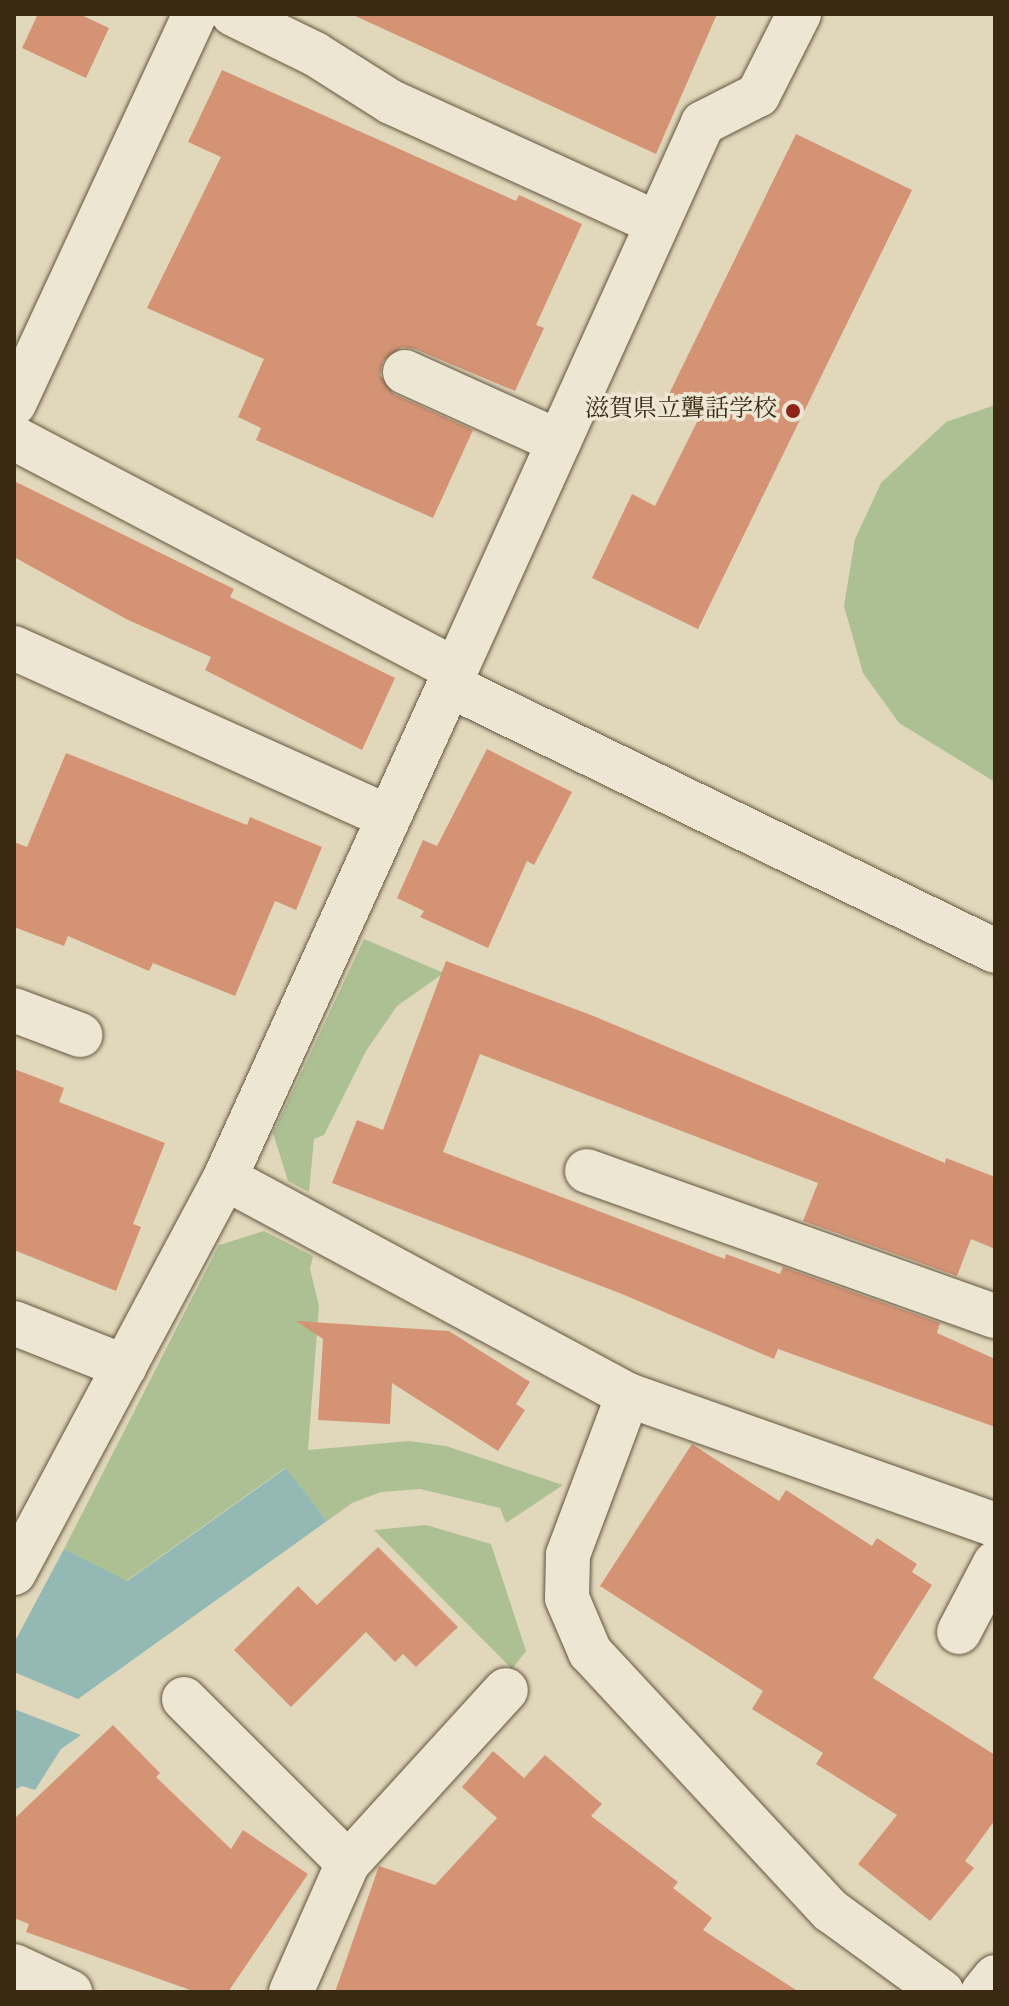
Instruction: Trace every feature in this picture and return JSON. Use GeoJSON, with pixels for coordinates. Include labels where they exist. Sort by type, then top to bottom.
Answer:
{"type":"FeatureCollection","features":[{"type":"Feature","properties":{"kind":"street"},"geometry":{"type":"LineString","coordinates":[[14,404],[195,14]]}},
{"type":"Feature","properties":{"kind":"street"},"geometry":{"type":"LineString","coordinates":[[233,14],[315,54],[391,102],[656,223]]}},
{"type":"Feature","properties":{"kind":"street"},"geometry":{"type":"LineString","coordinates":[[14,1573],[225,1178],[703,123],[758,95],[799,14]]}},
{"type":"Feature","properties":{"kind":"street"},"geometry":{"type":"LineString","coordinates":[[405,372],[559,442]]}},
{"type":"Feature","properties":{"kind":"street"},"geometry":{"type":"LineString","coordinates":[[14,438],[452,677],[995,951]]}},
{"type":"Feature","properties":{"kind":"street"},"geometry":{"type":"LineString","coordinates":[[14,648],[389,817]]}},
{"type":"Feature","properties":{"kind":"street"},"geometry":{"type":"LineString","coordinates":[[14,1010],[80,1035]]}},
{"type":"Feature","properties":{"kind":"street"},"geometry":{"type":"LineString","coordinates":[[587,1171],[995,1316]]}},
{"type":"Feature","properties":{"kind":"street"},"geometry":{"type":"LineString","coordinates":[[225,1178],[628,1395],[995,1525]]}},
{"type":"Feature","properties":{"kind":"street"},"geometry":{"type":"LineString","coordinates":[[14,1323],[125,1367]]}},
{"type":"Feature","properties":{"kind":"street"},"geometry":{"type":"LineString","coordinates":[[628,1395],[566,1565],[567,1598],[590,1652],[831,1911],[942,1992]]}},
{"type":"Feature","properties":{"kind":"street"},"geometry":{"type":"LineString","coordinates":[[959,1632],[995,1563]]}},
{"type":"Feature","properties":{"kind":"street"},"geometry":{"type":"LineString","coordinates":[[291,1992],[348,1863],[506,1690]]}},
{"type":"Feature","properties":{"kind":"street"},"geometry":{"type":"LineString","coordinates":[[184,1699],[348,1863]]}},
{"type":"Feature","properties":{"kind":"street"},"geometry":{"type":"LineString","coordinates":[[14,1966],[70,1992]]}},
{"type":"Feature","properties":{"kind":"street"},"geometry":{"type":"LineString","coordinates":[[983,1992],[995,1977]]}},
{"type":"Feature","properties":{"kind":"green space"},"geometry":{"type":"Polygon","coordinates":[[[995,405],[995,782],[899,723],[863,673],[844,606],[855,539],[881,483],[946,422],[995,405]]]}},
{"type":"Feature","properties":{"kind":"green space"},"geometry":{"type":"Polygon","coordinates":[[[364,939],[444,973],[397,1006],[366,1051],[324,1135],[314,1139],[309,1192],[288,1181],[273,1133],[364,939]]]}},
{"type":"Feature","properties":{"kind":"green space"},"geometry":{"type":"Polygon","coordinates":[[[264,1231],[313,1256],[310,1269],[319,1306],[308,1450],[409,1441],[446,1446],[563,1485],[506,1523],[500,1508],[420,1489],[381,1492],[352,1503],[327,1521],[285,1468],[126,1581],[64,1549],[219,1245],[264,1231]]]}},
{"type":"Feature","properties":{"kind":"green space"},"geometry":{"type":"Polygon","coordinates":[[[426,1525],[491,1544],[526,1651],[512,1669],[374,1530],[426,1525]]]}},
{"type":"Feature","properties":{"kind":"water"},"geometry":{"type":"Polygon","coordinates":[[[286,1468],[327,1521],[78,1699],[14,1672],[14,1643],[64,1549],[127,1581],[286,1468]]]}},
{"type":"Feature","properties":{"kind":"water"},"geometry":{"type":"Polygon","coordinates":[[[14,1709],[81,1735],[61,1749],[35,1790],[22,1786],[14,1790],[14,1709]]]}},
{"type":"Feature","properties":{"kind":"building"},"geometry":{"type":"Polygon","coordinates":[[[38,14],[79,14],[109,28],[86,78],[22,48],[38,14]]]}},
{"type":"Feature","properties":{"kind":"building"},"geometry":{"type":"Polygon","coordinates":[[[351,14],[717,14],[656,154],[351,14]]]}},
{"type":"Feature","properties":{"kind":"building"},"geometry":{"type":"Polygon","coordinates":[[[222,70],[516,201],[519,195],[582,224],[536,325],[544,328],[515,391],[415,349],[402,347],[383,361],[380,375],[394,394],[473,430],[433,518],[256,440],[261,428],[238,417],[264,359],[147,308],[221,157],[188,142],[222,70]]]}},
{"type":"Feature","properties":{"kind":"building"},"geometry":{"type":"Polygon","coordinates":[[[796,134],[912,190],[698,629],[592,578],[632,494],[655,506],[701,414],[667,398],[796,134]]]}},
{"type":"Feature","properties":{"kind":"building"},"geometry":{"type":"Polygon","coordinates":[[[14,481],[234,589],[230,597],[395,678],[362,750],[205,670],[211,657],[126,619],[14,557],[14,481]]]}},
{"type":"Feature","properties":{"kind":"building"},"geometry":{"type":"Polygon","coordinates":[[[487,749],[572,792],[534,865],[527,861],[488,948],[420,917],[424,911],[397,898],[423,840],[437,846],[487,749]]]}},
{"type":"Feature","properties":{"kind":"building"},"geometry":{"type":"Polygon","coordinates":[[[66,753],[247,825],[250,817],[322,847],[296,910],[275,901],[235,996],[153,963],[149,971],[68,936],[64,946],[14,927],[14,842],[27,847],[66,753]]]}},
{"type":"Feature","properties":{"kind":"building"},"geometry":{"type":"Polygon","coordinates":[[[446,961],[591,1015],[945,1163],[946,1158],[995,1177],[995,1249],[971,1239],[957,1276],[803,1221],[818,1183],[480,1054],[443,1152],[725,1259],[726,1254],[780,1274],[783,1267],[940,1323],[937,1333],[995,1359],[995,1427],[778,1349],[774,1359],[622,1294],[332,1183],[357,1120],[383,1130],[446,961]]]}},
{"type":"Feature","properties":{"kind":"building"},"geometry":{"type":"Polygon","coordinates":[[[14,1069],[64,1088],[59,1102],[165,1143],[133,1224],[141,1227],[116,1291],[14,1250],[14,1069]]]}},
{"type":"Feature","properties":{"kind":"building"},"geometry":{"type":"Polygon","coordinates":[[[296,1321],[449,1331],[530,1382],[516,1404],[525,1410],[498,1451],[392,1383],[390,1424],[318,1420],[323,1339],[296,1321]]]}},
{"type":"Feature","properties":{"kind":"building"},"geometry":{"type":"Polygon","coordinates":[[[692,1444],[779,1501],[786,1490],[872,1546],[877,1538],[917,1564],[912,1572],[932,1585],[873,1678],[995,1755],[995,1820],[965,1861],[974,1868],[930,1921],[858,1864],[897,1815],[816,1764],[823,1753],[752,1709],[763,1691],[600,1586],[692,1444]]]}},
{"type":"Feature","properties":{"kind":"building"},"geometry":{"type":"Polygon","coordinates":[[[378,1547],[458,1627],[416,1667],[403,1654],[395,1662],[366,1632],[291,1707],[234,1650],[298,1586],[317,1605],[378,1547]]]}},
{"type":"Feature","properties":{"kind":"building"},"geometry":{"type":"Polygon","coordinates":[[[113,1725],[160,1773],[156,1777],[231,1849],[243,1830],[308,1874],[228,1992],[196,1992],[26,1932],[29,1924],[14,1918],[14,1819],[113,1725]]]}},
{"type":"Feature","properties":{"kind":"building"},"geometry":{"type":"Polygon","coordinates":[[[493,1751],[524,1778],[545,1755],[602,1804],[591,1816],[678,1882],[673,1888],[712,1918],[703,1930],[799,1992],[335,1992],[379,1866],[435,1885],[497,1818],[462,1787],[493,1751]]]}},
{"type":"Feature","properties":{"kind":"place","name":"滋賀県立聾話学校"},"geometry":{"type":"Point","coordinates":[793,411]}}]}
